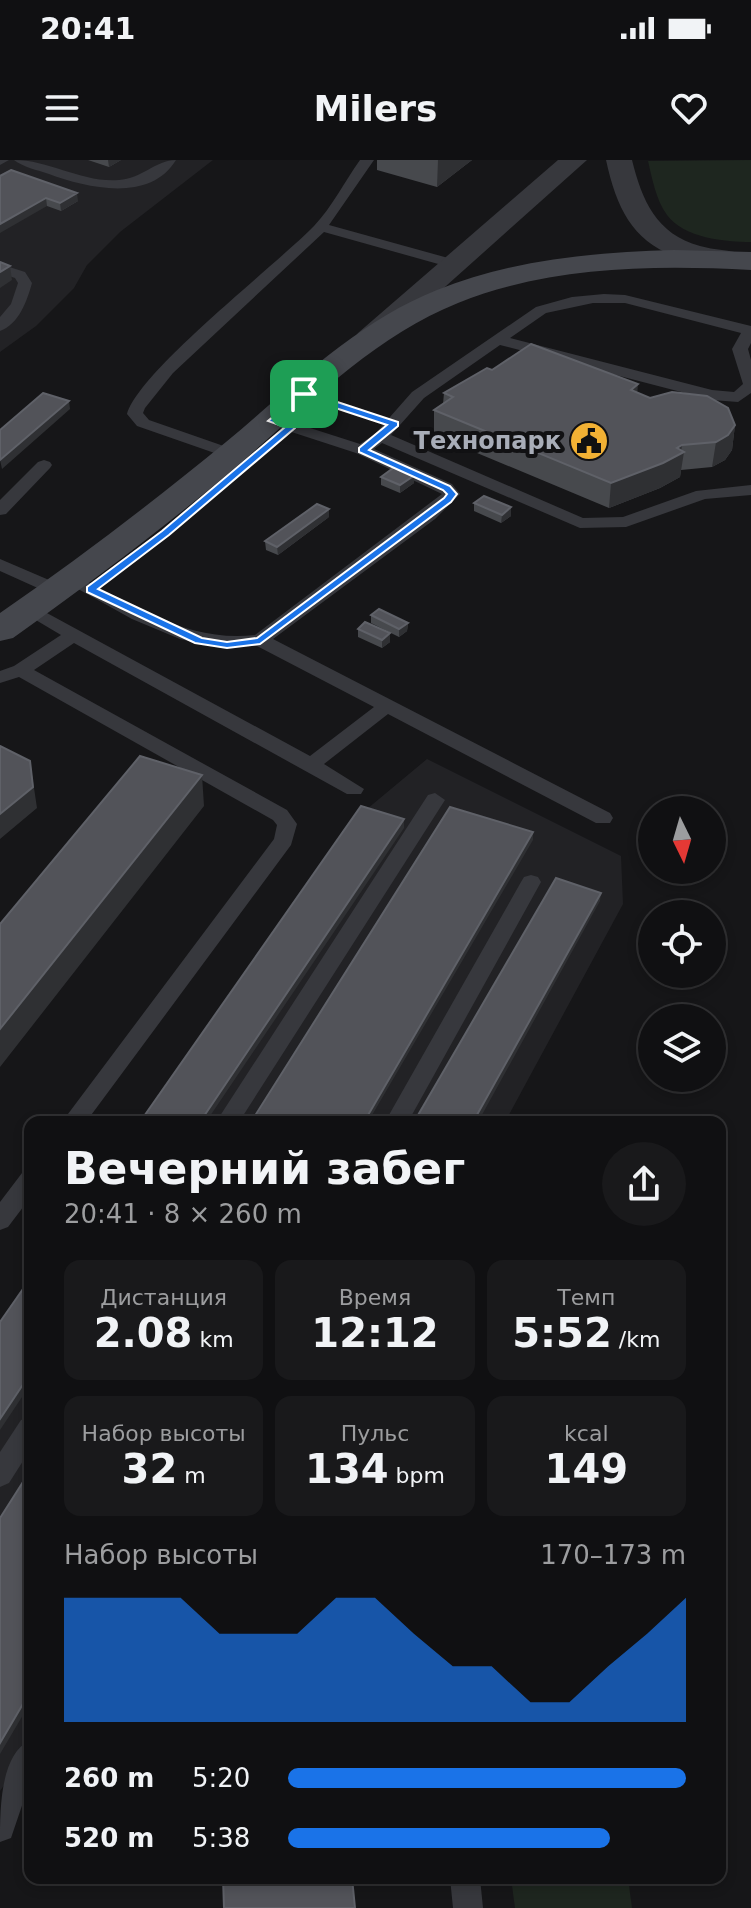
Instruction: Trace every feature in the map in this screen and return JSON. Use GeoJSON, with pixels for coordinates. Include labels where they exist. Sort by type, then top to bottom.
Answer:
{"type":"FeatureCollection","features":[{"type":"Feature","properties":{"kind":"main road"},"geometry":{"type":"LineString","coordinates":[[14,620],[64,585],[232,454],[369,339],[445,298],[537,270],[636,261],[745,261]]}},
{"type":"Feature","properties":{"kind":"street"},"geometry":{"type":"LineString","coordinates":[[369,339],[574,160]]}},
{"type":"Feature","properties":{"kind":"street"},"geometry":{"type":"LineString","coordinates":[[619,160],[631,202],[642,223],[655,236],[692,254],[745,261]]}},
{"type":"Feature","properties":{"kind":"lane"},"geometry":{"type":"LineString","coordinates":[[21,160],[92,183],[109,185],[141,180],[165,167],[169,160]]}},
{"type":"Feature","properties":{"kind":"lane"},"geometry":{"type":"LineString","coordinates":[[232,454],[143,423],[135,414],[137,407],[168,370],[321,227],[367,160]]}},
{"type":"Feature","properties":{"kind":"lane"},"geometry":{"type":"LineString","coordinates":[[321,227],[454,264]]}},
{"type":"Feature","properties":{"kind":"lane"},"geometry":{"type":"LineString","coordinates":[[0,268],[20,275],[25,283],[18,305],[0,326]]}},
{"type":"Feature","properties":{"kind":"lane"},"geometry":{"type":"LineString","coordinates":[[362,450],[381,437],[418,395],[541,310],[562,303],[607,297],[751,331],[740,349],[751,384],[738,397],[712,395],[499,340]]}},
{"type":"Feature","properties":{"kind":"lane"},"geometry":{"type":"LineString","coordinates":[[0,564],[64,585],[199,641],[227,645],[260,640],[429,515],[452,494],[446,488],[362,450],[273,421]]}},
{"type":"Feature","properties":{"kind":"lane"},"geometry":{"type":"LineString","coordinates":[[381,437],[580,523],[599,527],[636,521],[698,496],[751,490]]}},
{"type":"Feature","properties":{"kind":"lane"},"geometry":{"type":"LineString","coordinates":[[0,510],[44,465]]}},
{"type":"Feature","properties":{"kind":"lane"},"geometry":{"type":"LineString","coordinates":[[14,620],[74,635],[354,789]]}},
{"type":"Feature","properties":{"kind":"lane"},"geometry":{"type":"LineString","coordinates":[[0,677],[21,670],[74,635]]}},
{"type":"Feature","properties":{"kind":"lane"},"geometry":{"type":"LineString","coordinates":[[260,640],[603,818]]}},
{"type":"Feature","properties":{"kind":"lane"},"geometry":{"type":"LineString","coordinates":[[21,670],[280,815],[287,824],[284,840],[77,1116]]}},
{"type":"Feature","properties":{"kind":"lane"},"geometry":{"type":"LineString","coordinates":[[311,765],[387,706]]}},
{"type":"Feature","properties":{"kind":"lane"},"geometry":{"type":"LineString","coordinates":[[231,1116],[435,800]]}},
{"type":"Feature","properties":{"kind":"lane"},"geometry":{"type":"LineString","coordinates":[[399,1116],[531,882]]}},
{"type":"Feature","properties":{"kind":"lane"},"geometry":{"type":"LineString","coordinates":[[0,1220],[24,1188]]}},
{"type":"Feature","properties":{"kind":"lane"},"geometry":{"type":"LineString","coordinates":[[0,1475],[24,1437]]}},
{"type":"Feature","properties":{"kind":"lane"},"geometry":{"type":"LineString","coordinates":[[0,1827],[15,1780],[24,1764]]}},
{"type":"Feature","properties":{"kind":"lane"},"geometry":{"type":"LineString","coordinates":[[466,1884],[468,1908]]}},
{"type":"Feature","properties":{"kind":"path"},"geometry":{"type":"LineString","coordinates":[[304,394],[394,424]]}},
{"type":"Feature","properties":{"kind":"shaded area"},"geometry":{"type":"Polygon","coordinates":[[[0,160],[213,160],[120,232],[87,265],[74,288],[36,326],[0,352],[0,160]]]}},
{"type":"Feature","properties":{"kind":"shaded area"},"geometry":{"type":"Polygon","coordinates":[[[751,160],[751,242],[706,237],[674,223],[660,203],[648,161],[751,160]]]}},
{"type":"Feature","properties":{"kind":"shaded area"},"geometry":{"type":"Polygon","coordinates":[[[427,759],[621,856],[623,904],[508,1116],[150,1116],[361,814],[427,759]]]}},
{"type":"Feature","properties":{"kind":"shaded area"},"geometry":{"type":"Polygon","coordinates":[[[24,1297],[24,1757],[0,1791],[0,1331],[24,1297]]]}},
{"type":"Feature","properties":{"kind":"shaded area"},"geometry":{"type":"Polygon","coordinates":[[[512,1884],[629,1884],[632,1908],[515,1908],[512,1884]]]}},
{"type":"Feature","properties":{"kind":"building"},"geometry":{"type":"Polygon","coordinates":[[[11,170],[77,193],[60,203],[46,198],[0,224],[0,176],[11,170]]]}},
{"type":"Feature","properties":{"kind":"building"},"geometry":{"type":"Polygon","coordinates":[[[0,262],[10,266],[0,272],[0,262]]]}},
{"type":"Feature","properties":{"kind":"building","name":"Технопарк"},"geometry":{"type":"Polygon","coordinates":[[[531,344],[638,384],[631,390],[650,398],[672,392],[707,396],[728,408],[735,425],[728,435],[716,442],[682,445],[677,448],[684,452],[611,483],[434,410],[453,397],[444,393],[487,368],[492,370],[531,344]]]}},
{"type":"Feature","properties":{"kind":"building"},"geometry":{"type":"Polygon","coordinates":[[[43,393],[69,401],[0,460],[0,430],[43,393]]]}},
{"type":"Feature","properties":{"kind":"building"},"geometry":{"type":"Polygon","coordinates":[[[396,466],[415,475],[400,485],[381,477],[396,466]]]}},
{"type":"Feature","properties":{"kind":"building"},"geometry":{"type":"Polygon","coordinates":[[[484,496],[511,507],[502,515],[474,503],[484,496]]]}},
{"type":"Feature","properties":{"kind":"building"},"geometry":{"type":"Polygon","coordinates":[[[317,504],[329,509],[277,547],[265,541],[317,504]]]}},
{"type":"Feature","properties":{"kind":"building"},"geometry":{"type":"Polygon","coordinates":[[[379,609],[408,623],[399,629],[371,615],[379,609]]]}},
{"type":"Feature","properties":{"kind":"building"},"geometry":{"type":"Polygon","coordinates":[[[365,622],[390,633],[382,640],[358,629],[365,622]]]}},
{"type":"Feature","properties":{"kind":"building"},"geometry":{"type":"Polygon","coordinates":[[[0,746],[30,761],[33,787],[0,814],[0,746]]]}},
{"type":"Feature","properties":{"kind":"building"},"geometry":{"type":"Polygon","coordinates":[[[140,756],[202,775],[0,1029],[0,924],[140,756]]]}},
{"type":"Feature","properties":{"kind":"building"},"geometry":{"type":"Polygon","coordinates":[[[361,806],[404,819],[204,1116],[144,1116],[361,806]]]}},
{"type":"Feature","properties":{"kind":"building"},"geometry":{"type":"Polygon","coordinates":[[[450,807],[533,832],[367,1116],[255,1116],[450,807]]]}},
{"type":"Feature","properties":{"kind":"building"},"geometry":{"type":"Polygon","coordinates":[[[556,878],[601,893],[476,1116],[417,1116],[556,878]]]}},
{"type":"Feature","properties":{"kind":"building"},"geometry":{"type":"Polygon","coordinates":[[[24,1288],[24,1383],[0,1419],[0,1322],[24,1288]]]}},
{"type":"Feature","properties":{"kind":"building"},"geometry":{"type":"Polygon","coordinates":[[[24,1480],[24,1702],[0,1743],[0,1518],[24,1480]]]}},
{"type":"Feature","properties":{"kind":"building"},"geometry":{"type":"Polygon","coordinates":[[[223,1884],[353,1884],[355,1908],[224,1908],[223,1884]]]}},
{"type":"Feature","properties":{"kind":"place","name":"Технопарк"},"geometry":{"type":"Point","coordinates":[589,441]}},
{"type":"Feature","properties":{"kind":"route"},"geometry":{"type":"LineString","coordinates":[[304,394],[394,424],[362,450],[446,488],[452,494],[448,500],[260,640],[227,645],[199,641],[90,590],[165,533],[292,426],[273,421],[304,394]]}}]}
